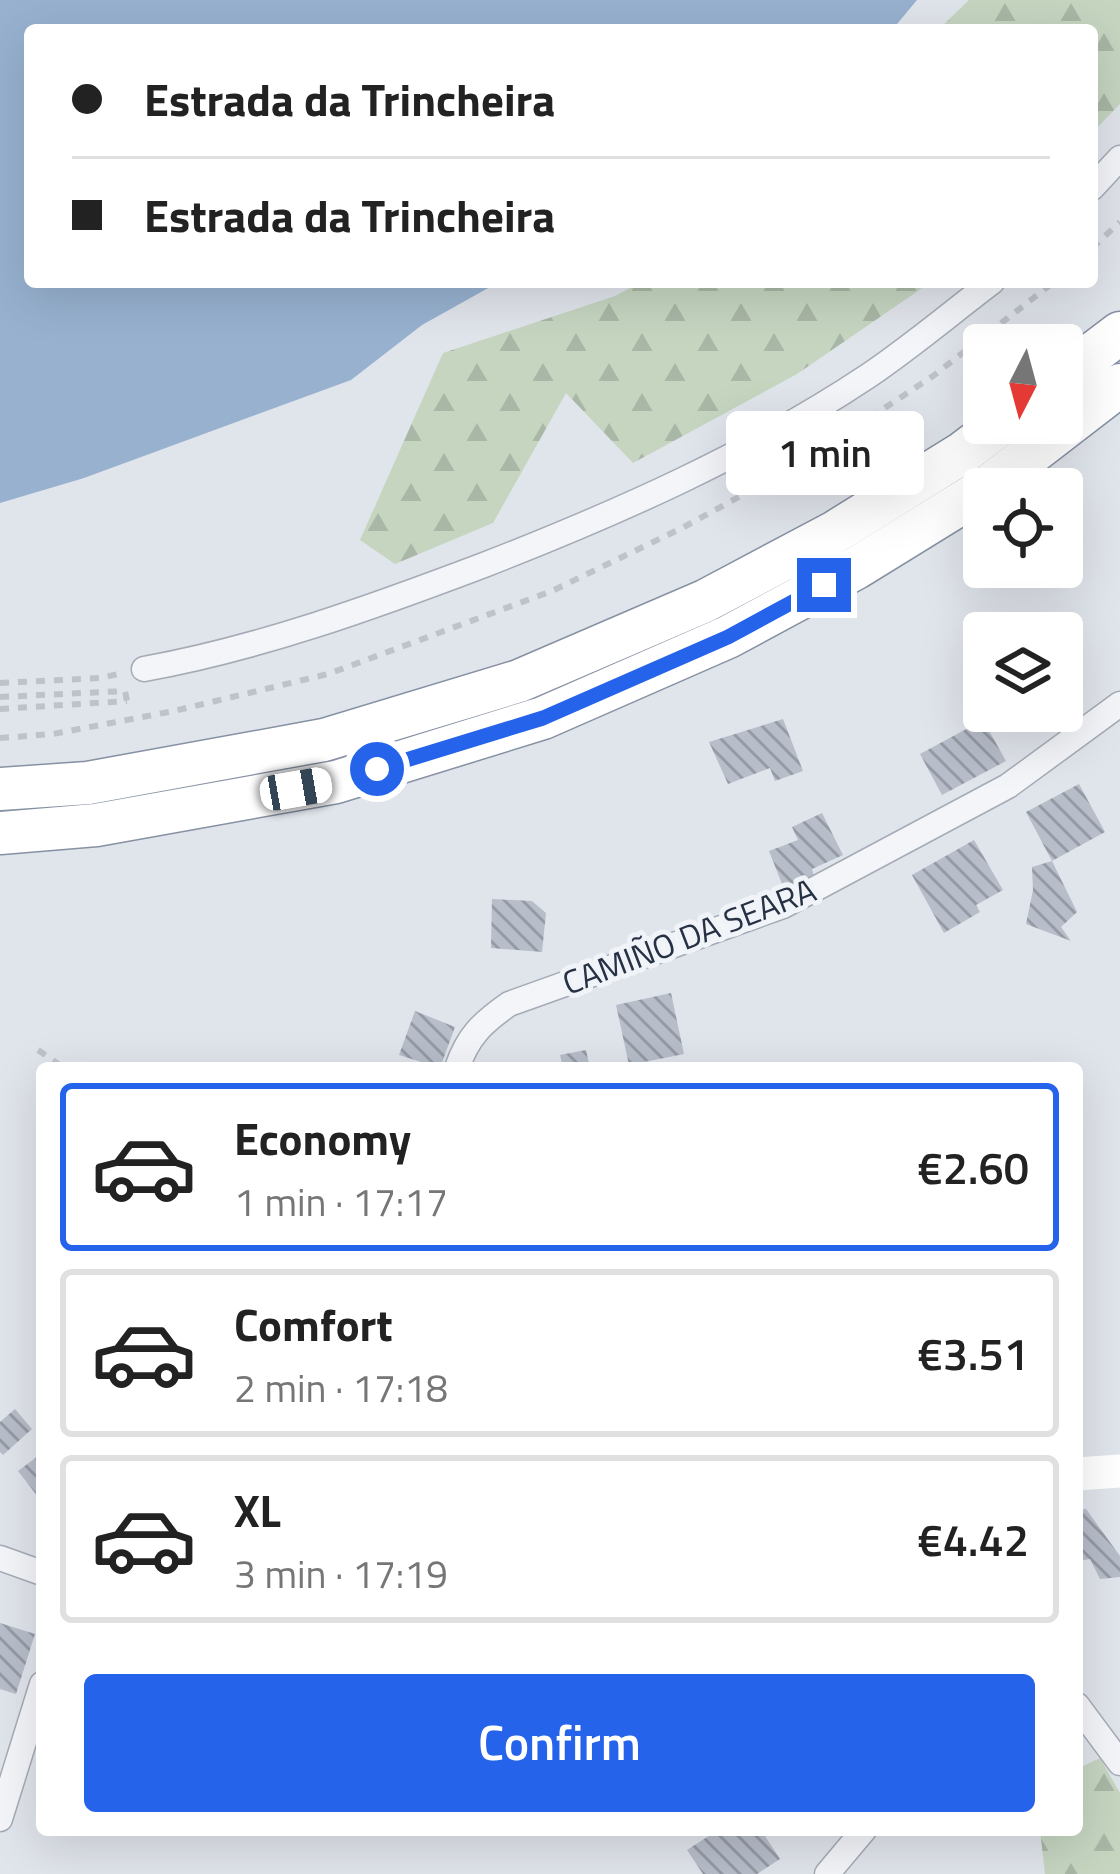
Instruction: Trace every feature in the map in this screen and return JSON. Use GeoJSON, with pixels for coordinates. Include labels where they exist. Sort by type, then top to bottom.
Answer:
{"type":"FeatureCollection","features":[{"type":"Feature","properties":{"kind":"highway"},"geometry":{"type":"LineString","coordinates":[[1083,361],[1120,333]]}},
{"type":"Feature","properties":{"kind":"highway"},"geometry":{"type":"LineString","coordinates":[[1012,468],[1120,386]]}},
{"type":"Feature","properties":{"kind":"highway"},"geometry":{"type":"LineString","coordinates":[[0,789],[88,783],[324,740],[519,681],[705,601],[835,532],[974,444]]}},
{"type":"Feature","properties":{"kind":"highway"},"geometry":{"type":"LineString","coordinates":[[0,833],[96,825],[336,782],[543,718],[728,637],[856,568],[963,502]]}},
{"type":"Feature","properties":{"kind":"street"},"geometry":{"type":"LineString","coordinates":[[1098,182],[1120,158]]}},
{"type":"Feature","properties":{"kind":"street"},"geometry":{"type":"LineString","coordinates":[[144,669],[202,658],[391,601],[597,521],[794,422],[871,374],[984,288]]}},
{"type":"Feature","properties":{"kind":"street","name":"CAMIÑO DA SEARA"},"geometry":{"type":"LineString","coordinates":[[460,1062],[481,1024],[509,1004],[783,906],[1008,786],[1120,704]]}},
{"type":"Feature","properties":{"kind":"street"},"geometry":{"type":"LineString","coordinates":[[1083,1474],[1120,1471]]}},
{"type":"Feature","properties":{"kind":"street"},"geometry":{"type":"LineString","coordinates":[[0,1558],[36,1571]]}},
{"type":"Feature","properties":{"kind":"street"},"geometry":{"type":"LineString","coordinates":[[0,1819],[36,1703]]}},
{"type":"Feature","properties":{"kind":"street"},"geometry":{"type":"LineString","coordinates":[[1083,1714],[1120,1762]]}},
{"type":"Feature","properties":{"kind":"street"},"geometry":{"type":"LineString","coordinates":[[827,1874],[859,1836]]}},
{"type":"Feature","properties":{"kind":"path"},"geometry":{"type":"LineString","coordinates":[[1098,242],[1120,222]]}},
{"type":"Feature","properties":{"kind":"path"},"geometry":{"type":"LineString","coordinates":[[0,683],[101,678],[144,669]]}},
{"type":"Feature","properties":{"kind":"path"},"geometry":{"type":"LineString","coordinates":[[0,697],[125,691],[127,701],[0,709]]}},
{"type":"Feature","properties":{"kind":"path"},"geometry":{"type":"LineString","coordinates":[[38,1050],[55,1062]]}},
{"type":"Feature","properties":{"kind":"green space"},"geometry":{"type":"Polygon","coordinates":[[[969,0],[1120,0],[1120,104],[1098,127],[1098,24],[944,24],[969,0]]]}},
{"type":"Feature","properties":{"kind":"green space"},"geometry":{"type":"Polygon","coordinates":[[[630,288],[922,288],[797,374],[633,463],[566,393],[493,523],[395,564],[360,540],[443,353],[630,288]]]}},
{"type":"Feature","properties":{"kind":"green space"},"geometry":{"type":"Polygon","coordinates":[[[1100,1758],[1120,1793],[1120,1874],[1045,1874],[1041,1836],[1083,1836],[1083,1766],[1100,1758]]]}},
{"type":"Feature","properties":{"kind":"water"},"geometry":{"type":"Polygon","coordinates":[[[0,0],[917,0],[897,24],[24,24],[24,288],[488,288],[422,325],[351,380],[84,478],[0,503],[0,0]]]}},
{"type":"Feature","properties":{"kind":"building"},"geometry":{"type":"Polygon","coordinates":[[[783,719],[803,771],[775,781],[770,768],[728,784],[709,742],[783,719]]]}},
{"type":"Feature","properties":{"kind":"building"},"geometry":{"type":"Polygon","coordinates":[[[963,731],[990,732],[1006,761],[942,795],[920,754],[963,731]]]}},
{"type":"Feature","properties":{"kind":"building"},"geometry":{"type":"Polygon","coordinates":[[[1079,784],[1105,832],[1052,861],[1026,812],[1079,784]]]}},
{"type":"Feature","properties":{"kind":"building"},"geometry":{"type":"Polygon","coordinates":[[[822,813],[843,855],[812,869],[814,877],[784,889],[769,851],[798,840],[792,827],[822,813]]]}},
{"type":"Feature","properties":{"kind":"building"},"geometry":{"type":"Polygon","coordinates":[[[974,840],[1003,890],[976,905],[980,912],[944,933],[912,875],[974,840]]]}},
{"type":"Feature","properties":{"kind":"building"},"geometry":{"type":"Polygon","coordinates":[[[1052,861],[1077,912],[1061,927],[1071,941],[1026,924],[1032,867],[1052,861]]]}},
{"type":"Feature","properties":{"kind":"building"},"geometry":{"type":"Polygon","coordinates":[[[492,899],[532,901],[546,913],[542,952],[491,948],[492,899]]]}},
{"type":"Feature","properties":{"kind":"building"},"geometry":{"type":"Polygon","coordinates":[[[671,993],[684,1054],[628,1062],[616,1005],[671,993]]]}},
{"type":"Feature","properties":{"kind":"building"},"geometry":{"type":"Polygon","coordinates":[[[415,1011],[455,1027],[442,1062],[399,1055],[415,1011]]]}},
{"type":"Feature","properties":{"kind":"building"},"geometry":{"type":"Polygon","coordinates":[[[586,1050],[589,1062],[562,1062],[560,1055],[586,1050]]]}},
{"type":"Feature","properties":{"kind":"building"},"geometry":{"type":"Polygon","coordinates":[[[15,1409],[32,1429],[3,1455],[0,1422],[15,1409]]]}},
{"type":"Feature","properties":{"kind":"building"},"geometry":{"type":"Polygon","coordinates":[[[36,1458],[36,1494],[18,1471],[36,1458]]]}},
{"type":"Feature","properties":{"kind":"building"},"geometry":{"type":"Polygon","coordinates":[[[1083,1509],[1120,1556],[1120,1577],[1100,1579],[1090,1559],[1083,1560],[1083,1509]]]}},
{"type":"Feature","properties":{"kind":"building"},"geometry":{"type":"Polygon","coordinates":[[[0,1623],[35,1634],[16,1694],[0,1689],[0,1623]]]}},
{"type":"Feature","properties":{"kind":"building"},"geometry":{"type":"Polygon","coordinates":[[[709,1836],[765,1836],[780,1859],[757,1874],[703,1874],[687,1850],[709,1836]]]}},
{"type":"Feature","properties":{"kind":"route"},"geometry":{"type":"LineString","coordinates":[[377,769],[543,718],[728,637],[824,585]]}}]}
